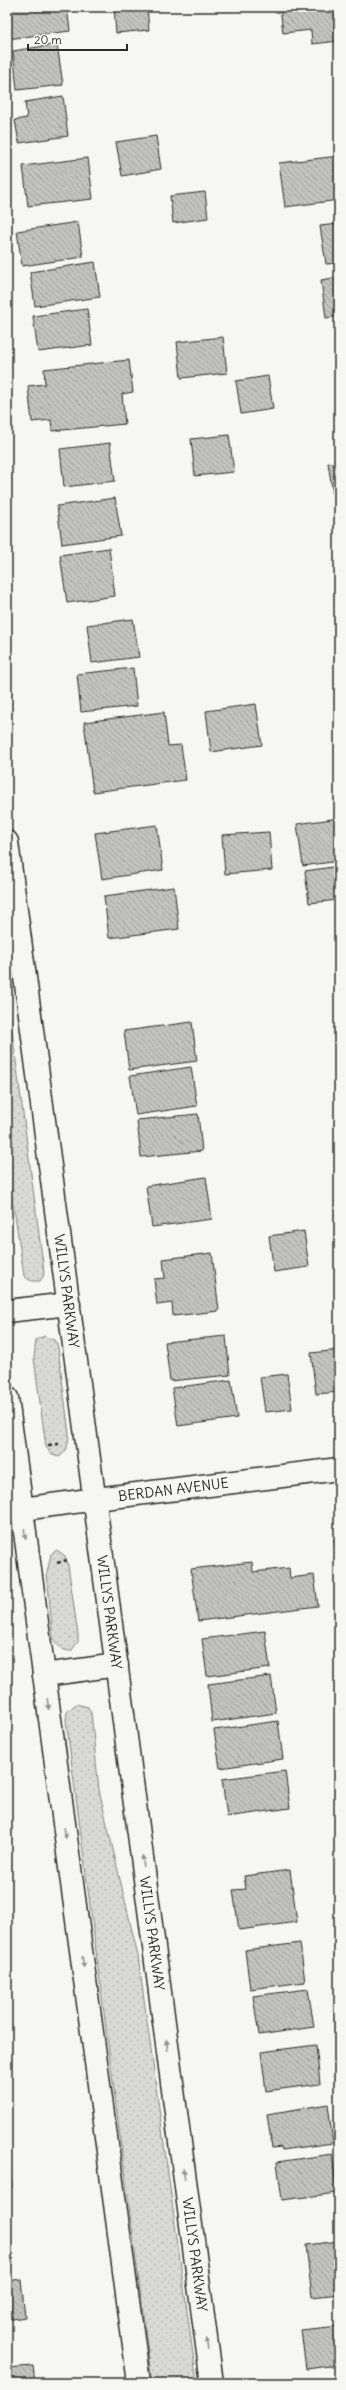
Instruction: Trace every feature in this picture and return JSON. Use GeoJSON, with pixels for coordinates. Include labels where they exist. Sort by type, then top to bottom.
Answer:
{"type":"FeatureCollection","features":[{"type":"Feature","properties":{"kind":"main road","name":"WILLYS PARKWAY"},"geometry":{"type":"LineString","coordinates":[[7,842],[96,1499],[212,2383]]}},
{"type":"Feature","properties":{"kind":"main road"},"geometry":{"type":"LineString","coordinates":[[7,1311],[69,1304]]}},
{"type":"Feature","properties":{"kind":"main road"},"geometry":{"type":"LineString","coordinates":[[7,1398],[14,1510],[44,1675],[139,2383]]}},
{"type":"Feature","properties":{"kind":"main road","name":"BERDAN AVENUE"},"geometry":{"type":"LineString","coordinates":[[14,1510],[339,1469]]}},
{"type":"Feature","properties":{"kind":"main road"},"geometry":{"type":"LineString","coordinates":[[44,1675],[117,1665]]}},
{"type":"Feature","properties":{"kind":"shaded area"},"geometry":{"type":"Polygon","coordinates":[[[7,993],[43,1264],[44,1275],[40,1281],[31,1281],[24,1276],[15,1215],[7,1176],[7,993]]]}},
{"type":"Feature","properties":{"kind":"shaded area"},"geometry":{"type":"Polygon","coordinates":[[[44,1336],[56,1341],[58,1348],[69,1434],[66,1450],[59,1457],[52,1455],[46,1447],[34,1358],[36,1340],[44,1336]]]}},
{"type":"Feature","properties":{"kind":"shaded area"},"geometry":{"type":"Polygon","coordinates":[[[57,1550],[65,1556],[68,1565],[78,1635],[78,1642],[71,1651],[60,1648],[53,1639],[47,1573],[51,1554],[57,1550]]]}},
{"type":"Feature","properties":{"kind":"shaded area"},"geometry":{"type":"Polygon","coordinates":[[[76,1704],[88,1707],[91,1713],[99,1790],[138,1956],[197,2383],[152,2383],[66,1720],[67,1712],[76,1704]]]}},
{"type":"Feature","properties":{"kind":"building"},"geometry":{"type":"Polygon","coordinates":[[[7,7],[67,7],[70,31],[7,39],[7,7]]]}},
{"type":"Feature","properties":{"kind":"building"},"geometry":{"type":"Polygon","coordinates":[[[114,7],[147,7],[149,30],[116,33],[114,7]]]}},
{"type":"Feature","properties":{"kind":"building"},"geometry":{"type":"Polygon","coordinates":[[[280,7],[337,7],[339,41],[312,44],[311,30],[283,33],[280,7]]]}},
{"type":"Feature","properties":{"kind":"building"},"geometry":{"type":"Polygon","coordinates":[[[57,44],[63,85],[17,90],[13,51],[57,44]]]}},
{"type":"Feature","properties":{"kind":"building"},"geometry":{"type":"Polygon","coordinates":[[[63,96],[68,136],[19,143],[15,120],[27,118],[25,102],[63,96]]]}},
{"type":"Feature","properties":{"kind":"building"},"geometry":{"type":"Polygon","coordinates":[[[156,136],[161,169],[122,176],[116,142],[156,136]]]}},
{"type":"Feature","properties":{"kind":"building"},"geometry":{"type":"Polygon","coordinates":[[[339,156],[339,200],[285,207],[279,163],[339,156]]]}},
{"type":"Feature","properties":{"kind":"building"},"geometry":{"type":"Polygon","coordinates":[[[88,158],[93,199],[28,206],[23,166],[88,158]]]}},
{"type":"Feature","properties":{"kind":"building"},"geometry":{"type":"Polygon","coordinates":[[[205,192],[208,218],[173,223],[170,196],[205,192]]]}},
{"type":"Feature","properties":{"kind":"building"},"geometry":{"type":"Polygon","coordinates":[[[78,222],[83,257],[22,266],[17,231],[78,222]]]}},
{"type":"Feature","properties":{"kind":"building"},"geometry":{"type":"Polygon","coordinates":[[[339,224],[339,263],[326,264],[320,226],[339,224]]]}},
{"type":"Feature","properties":{"kind":"building"},"geometry":{"type":"Polygon","coordinates":[[[95,262],[100,297],[35,306],[30,272],[95,262]]]}},
{"type":"Feature","properties":{"kind":"building"},"geometry":{"type":"Polygon","coordinates":[[[339,277],[339,316],[326,318],[321,280],[339,277]]]}},
{"type":"Feature","properties":{"kind":"building"},"geometry":{"type":"Polygon","coordinates":[[[87,309],[92,345],[38,352],[33,316],[87,309]]]}},
{"type":"Feature","properties":{"kind":"building"},"geometry":{"type":"Polygon","coordinates":[[[339,320],[339,350],[335,321],[339,320]]]}},
{"type":"Feature","properties":{"kind":"building"},"geometry":{"type":"Polygon","coordinates":[[[223,337],[227,373],[181,378],[177,342],[223,337]]]}},
{"type":"Feature","properties":{"kind":"building"},"geometry":{"type":"Polygon","coordinates":[[[129,360],[133,392],[122,394],[125,424],[52,431],[51,420],[32,422],[28,386],[45,384],[44,369],[129,360]]]}},
{"type":"Feature","properties":{"kind":"building"},"geometry":{"type":"Polygon","coordinates":[[[268,376],[273,409],[241,414],[236,381],[268,376]]]}},
{"type":"Feature","properties":{"kind":"building"},"geometry":{"type":"Polygon","coordinates":[[[229,435],[234,472],[195,476],[191,439],[229,435]]]}},
{"type":"Feature","properties":{"kind":"building"},"geometry":{"type":"Polygon","coordinates":[[[110,443],[115,481],[64,487],[60,449],[110,443]]]}},
{"type":"Feature","properties":{"kind":"building"},"geometry":{"type":"Polygon","coordinates":[[[339,462],[339,501],[334,501],[328,463],[339,462]]]}},
{"type":"Feature","properties":{"kind":"building"},"geometry":{"type":"Polygon","coordinates":[[[115,498],[121,536],[62,544],[57,506],[115,498]]]}},
{"type":"Feature","properties":{"kind":"building"},"geometry":{"type":"Polygon","coordinates":[[[109,548],[115,596],[67,603],[60,555],[109,548]]]}},
{"type":"Feature","properties":{"kind":"building"},"geometry":{"type":"Polygon","coordinates":[[[133,619],[139,657],[92,663],[87,625],[133,619]]]}},
{"type":"Feature","properties":{"kind":"building"},"geometry":{"type":"Polygon","coordinates":[[[133,668],[137,706],[81,712],[77,674],[133,668]]]}},
{"type":"Feature","properties":{"kind":"building"},"geometry":{"type":"Polygon","coordinates":[[[256,704],[262,745],[211,752],[206,711],[256,704]]]}},
{"type":"Feature","properties":{"kind":"building"},"geometry":{"type":"Polygon","coordinates":[[[164,712],[168,746],[181,745],[186,780],[93,792],[84,722],[164,712]]]}},
{"type":"Feature","properties":{"kind":"building"},"geometry":{"type":"Polygon","coordinates":[[[339,818],[339,861],[303,866],[297,824],[339,818]]]}},
{"type":"Feature","properties":{"kind":"building"},"geometry":{"type":"Polygon","coordinates":[[[157,825],[163,870],[102,879],[95,833],[157,825]]]}},
{"type":"Feature","properties":{"kind":"building"},"geometry":{"type":"Polygon","coordinates":[[[269,832],[272,870],[225,874],[222,835],[269,832]]]}},
{"type":"Feature","properties":{"kind":"building"},"geometry":{"type":"Polygon","coordinates":[[[339,866],[339,900],[309,903],[305,871],[339,866]]]}},
{"type":"Feature","properties":{"kind":"building"},"geometry":{"type":"Polygon","coordinates":[[[174,887],[179,929],[109,938],[104,896],[174,887]]]}},
{"type":"Feature","properties":{"kind":"building"},"geometry":{"type":"Polygon","coordinates":[[[192,1022],[197,1061],[129,1070],[124,1031],[192,1022]]]}},
{"type":"Feature","properties":{"kind":"building"},"geometry":{"type":"Polygon","coordinates":[[[191,1067],[197,1106],[136,1115],[130,1076],[191,1067]]]}},
{"type":"Feature","properties":{"kind":"building"},"geometry":{"type":"Polygon","coordinates":[[[198,1114],[202,1151],[141,1157],[137,1120],[198,1114]]]}},
{"type":"Feature","properties":{"kind":"building"},"geometry":{"type":"Polygon","coordinates":[[[206,1177],[212,1219],[152,1227],[146,1186],[206,1177]]]}},
{"type":"Feature","properties":{"kind":"building"},"geometry":{"type":"Polygon","coordinates":[[[304,1231],[309,1267],[274,1272],[269,1236],[304,1231]]]}},
{"type":"Feature","properties":{"kind":"building"},"geometry":{"type":"Polygon","coordinates":[[[212,1253],[219,1311],[173,1316],[172,1303],[157,1305],[154,1279],[165,1278],[163,1259],[212,1253]]]}},
{"type":"Feature","properties":{"kind":"building"},"geometry":{"type":"Polygon","coordinates":[[[226,1336],[230,1375],[170,1381],[165,1342],[226,1336]]]}},
{"type":"Feature","properties":{"kind":"building"},"geometry":{"type":"Polygon","coordinates":[[[339,1350],[339,1392],[316,1394],[311,1353],[339,1350]]]}},
{"type":"Feature","properties":{"kind":"building"},"geometry":{"type":"Polygon","coordinates":[[[287,1374],[292,1409],[265,1412],[260,1377],[287,1374]]]}},
{"type":"Feature","properties":{"kind":"building"},"geometry":{"type":"Polygon","coordinates":[[[231,1380],[237,1418],[178,1426],[172,1388],[231,1380]]]}},
{"type":"Feature","properties":{"kind":"building"},"geometry":{"type":"Polygon","coordinates":[[[339,1538],[339,1577],[334,1539],[339,1538]]]}},
{"type":"Feature","properties":{"kind":"building"},"geometry":{"type":"Polygon","coordinates":[[[252,1562],[253,1572],[289,1568],[290,1578],[314,1575],[318,1606],[198,1621],[191,1569],[252,1562]]]}},
{"type":"Feature","properties":{"kind":"building"},"geometry":{"type":"Polygon","coordinates":[[[265,1631],[270,1668],[207,1676],[202,1639],[265,1631]]]}},
{"type":"Feature","properties":{"kind":"building"},"geometry":{"type":"Polygon","coordinates":[[[271,1676],[276,1713],[212,1722],[208,1684],[271,1676]]]}},
{"type":"Feature","properties":{"kind":"building"},"geometry":{"type":"Polygon","coordinates":[[[278,1721],[283,1759],[220,1768],[214,1730],[278,1721]]]}},
{"type":"Feature","properties":{"kind":"building"},"geometry":{"type":"Polygon","coordinates":[[[285,1771],[290,1808],[227,1817],[222,1779],[285,1771]]]}},
{"type":"Feature","properties":{"kind":"building"},"geometry":{"type":"Polygon","coordinates":[[[290,1870],[297,1922],[239,1930],[233,1890],[246,1889],[244,1876],[290,1870]]]}},
{"type":"Feature","properties":{"kind":"building"},"geometry":{"type":"Polygon","coordinates":[[[300,1943],[305,1982],[250,1989],[245,1950],[300,1943]]]}},
{"type":"Feature","properties":{"kind":"building"},"geometry":{"type":"Polygon","coordinates":[[[308,1989],[314,2027],[259,2035],[253,1996],[308,1989]]]}},
{"type":"Feature","properties":{"kind":"building"},"geometry":{"type":"Polygon","coordinates":[[[316,2045],[320,2084],[266,2091],[261,2052],[316,2045]]]}},
{"type":"Feature","properties":{"kind":"building"},"geometry":{"type":"Polygon","coordinates":[[[328,2104],[333,2143],[282,2150],[281,2147],[272,2148],[267,2114],[328,2104]]]}},
{"type":"Feature","properties":{"kind":"building"},"geometry":{"type":"Polygon","coordinates":[[[7,2145],[12,2187],[7,2188],[7,2145]]]}},
{"type":"Feature","properties":{"kind":"building"},"geometry":{"type":"Polygon","coordinates":[[[332,2154],[337,2193],[282,2200],[277,2162],[332,2154]]]}},
{"type":"Feature","properties":{"kind":"building"},"geometry":{"type":"Polygon","coordinates":[[[7,2217],[11,2246],[7,2247],[7,2217]]]}},
{"type":"Feature","properties":{"kind":"building"},"geometry":{"type":"Polygon","coordinates":[[[339,2241],[339,2294],[312,2297],[306,2245],[339,2241]]]}},
{"type":"Feature","properties":{"kind":"building"},"geometry":{"type":"Polygon","coordinates":[[[21,2279],[25,2317],[7,2320],[7,2281],[21,2279]]]}},
{"type":"Feature","properties":{"kind":"building"},"geometry":{"type":"Polygon","coordinates":[[[339,2326],[339,2365],[306,2369],[301,2330],[339,2326]]]}},
{"type":"Feature","properties":{"kind":"building"},"geometry":{"type":"Polygon","coordinates":[[[33,2366],[35,2383],[7,2383],[7,2368],[33,2366]]]}}]}
